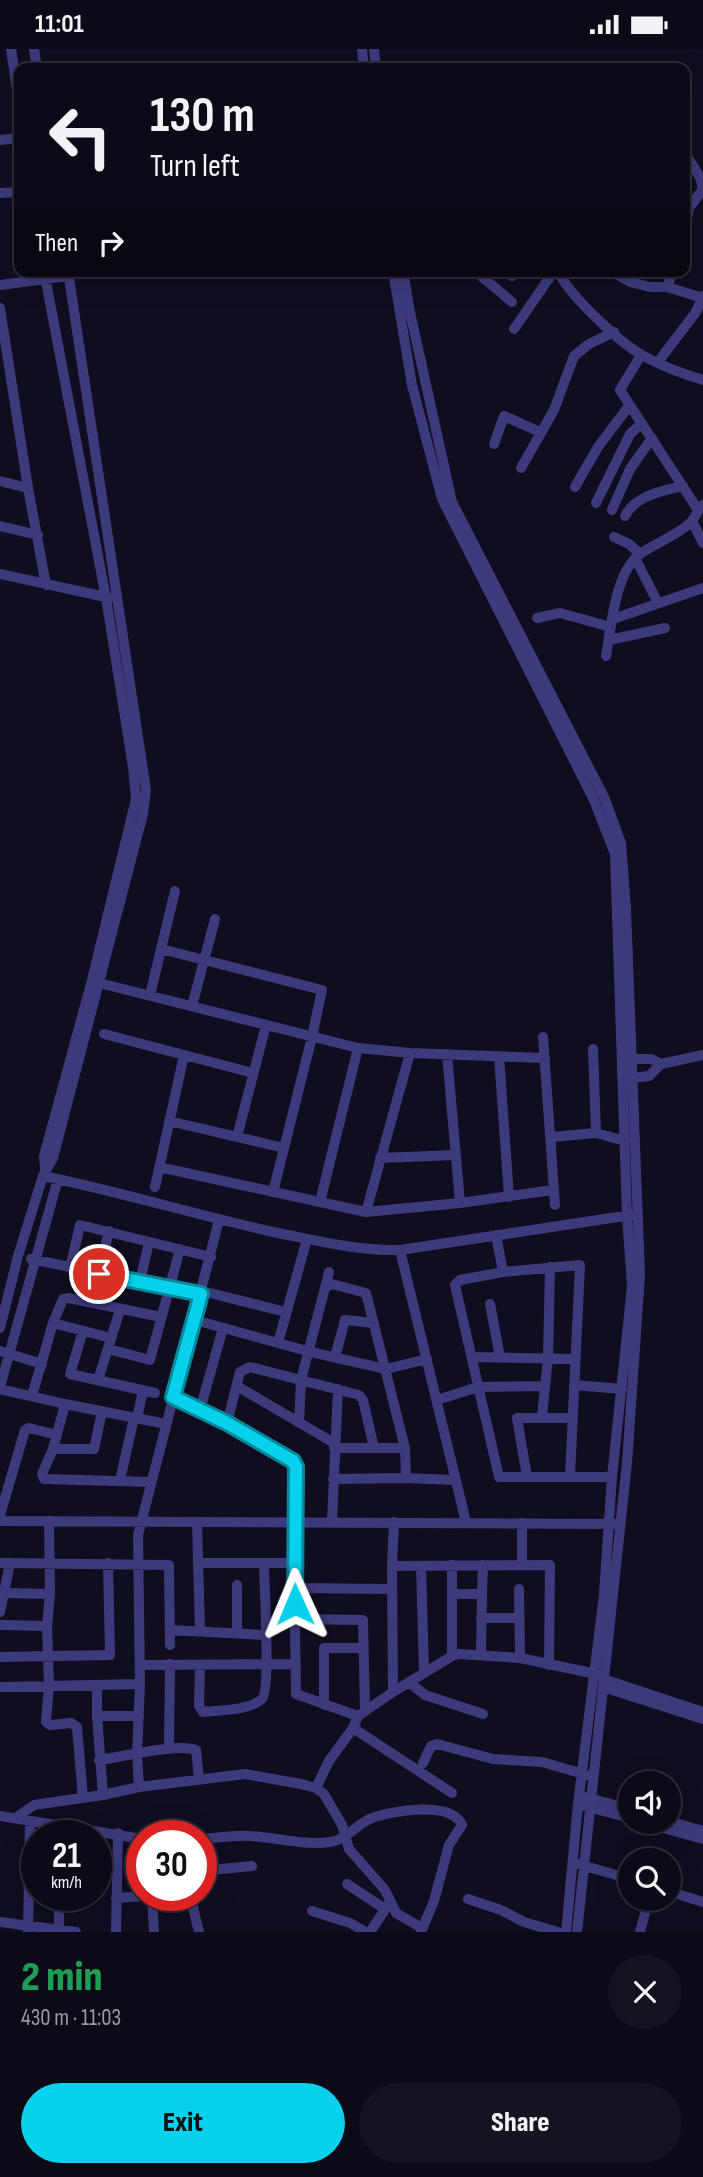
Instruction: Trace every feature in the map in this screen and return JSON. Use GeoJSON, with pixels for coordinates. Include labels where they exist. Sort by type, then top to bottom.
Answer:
{"type":"FeatureCollection","features":[{"type":"Feature","properties":{"kind":"street"},"geometry":{"type":"LineString","coordinates":[[11,49],[14,69]]}},
{"type":"Feature","properties":{"kind":"street"},"geometry":{"type":"LineString","coordinates":[[690,161],[700,177],[703,189],[690,207]]}},
{"type":"Feature","properties":{"kind":"street"},"geometry":{"type":"LineString","coordinates":[[0,285],[39,277]]}},
{"type":"Feature","properties":{"kind":"street"},"geometry":{"type":"LineString","coordinates":[[44,277],[106,599],[136,799],[92,980],[44,1156],[44,1172]]}},
{"type":"Feature","properties":{"kind":"street"},"geometry":{"type":"LineString","coordinates":[[0,1328],[18,1256],[44,1172],[53,1158],[143,814],[146,790],[68,277]]}},
{"type":"Feature","properties":{"kind":"street"},"geometry":{"type":"LineString","coordinates":[[394,277],[412,385],[442,499],[551,714],[613,844],[632,1215],[632,1286],[612,1477],[615,1524]]}},
{"type":"Feature","properties":{"kind":"street"},"geometry":{"type":"LineString","coordinates":[[404,277],[452,502],[604,797],[621,843],[626,909],[626,1059]]}},
{"type":"Feature","properties":{"kind":"street"},"geometry":{"type":"LineString","coordinates":[[482,277],[512,302]]}},
{"type":"Feature","properties":{"kind":"street"},"geometry":{"type":"LineString","coordinates":[[514,329],[552,277]]}},
{"type":"Feature","properties":{"kind":"street"},"geometry":{"type":"LineString","coordinates":[[560,277],[589,311],[641,355],[703,380]]}},
{"type":"Feature","properties":{"kind":"street"},"geometry":{"type":"LineString","coordinates":[[622,277],[650,287],[667,287],[703,297],[696,312],[658,362]]}},
{"type":"Feature","properties":{"kind":"street"},"geometry":{"type":"LineString","coordinates":[[667,287],[671,277]]}},
{"type":"Feature","properties":{"kind":"street"},"geometry":{"type":"LineString","coordinates":[[0,308],[2,339],[12,381],[46,585]]}},
{"type":"Feature","properties":{"kind":"street"},"geometry":{"type":"LineString","coordinates":[[521,468],[554,410],[574,356],[589,344],[614,333]]}},
{"type":"Feature","properties":{"kind":"street"},"geometry":{"type":"LineString","coordinates":[[606,656],[618,591],[638,556],[692,521],[700,507],[682,486],[620,390],[641,355]]}},
{"type":"Feature","properties":{"kind":"street"},"geometry":{"type":"LineString","coordinates":[[0,382],[12,381]]}},
{"type":"Feature","properties":{"kind":"street"},"geometry":{"type":"LineString","coordinates":[[575,487],[598,447],[629,406]]}},
{"type":"Feature","properties":{"kind":"street"},"geometry":{"type":"LineString","coordinates":[[494,445],[504,416],[540,432]]}},
{"type":"Feature","properties":{"kind":"street"},"geometry":{"type":"LineString","coordinates":[[596,503],[630,434],[641,424]]}},
{"type":"Feature","properties":{"kind":"street"},"geometry":{"type":"LineString","coordinates":[[612,510],[630,469],[652,438]]}},
{"type":"Feature","properties":{"kind":"street"},"geometry":{"type":"LineString","coordinates":[[0,481],[28,488]]}},
{"type":"Feature","properties":{"kind":"street"},"geometry":{"type":"LineString","coordinates":[[625,516],[630,505],[659,492],[682,486]]}},
{"type":"Feature","properties":{"kind":"street"},"geometry":{"type":"LineString","coordinates":[[692,521],[703,543]]}},
{"type":"Feature","properties":{"kind":"street"},"geometry":{"type":"LineString","coordinates":[[0,526],[38,534]]}},
{"type":"Feature","properties":{"kind":"street"},"geometry":{"type":"LineString","coordinates":[[614,537],[629,544],[638,556],[658,603]]}},
{"type":"Feature","properties":{"kind":"street"},"geometry":{"type":"LineString","coordinates":[[0,574],[106,599],[118,599]]}},
{"type":"Feature","properties":{"kind":"street"},"geometry":{"type":"LineString","coordinates":[[537,618],[560,613],[612,623],[658,603],[703,588]]}},
{"type":"Feature","properties":{"kind":"street"},"geometry":{"type":"LineString","coordinates":[[609,640],[664,628]]}},
{"type":"Feature","properties":{"kind":"street"},"geometry":{"type":"LineString","coordinates":[[150,995],[175,891]]}},
{"type":"Feature","properties":{"kind":"street"},"geometry":{"type":"LineString","coordinates":[[192,1006],[215,919]]}},
{"type":"Feature","properties":{"kind":"street"},"geometry":{"type":"LineString","coordinates":[[161,949],[322,990],[273,1192]]}},
{"type":"Feature","properties":{"kind":"street"},"geometry":{"type":"LineString","coordinates":[[100,983],[358,1048],[410,1053],[545,1058]]}},
{"type":"Feature","properties":{"kind":"street"},"geometry":{"type":"LineString","coordinates":[[237,1137],[266,1025]]}},
{"type":"Feature","properties":{"kind":"street"},"geometry":{"type":"LineString","coordinates":[[104,1034],[253,1073]]}},
{"type":"Feature","properties":{"kind":"street"},"geometry":{"type":"LineString","coordinates":[[543,1037],[555,1205]]}},
{"type":"Feature","properties":{"kind":"street"},"geometry":{"type":"LineString","coordinates":[[320,1202],[358,1048]]}},
{"type":"Feature","properties":{"kind":"street"},"geometry":{"type":"LineString","coordinates":[[593,1049],[596,1133]]}},
{"type":"Feature","properties":{"kind":"street"},"geometry":{"type":"LineString","coordinates":[[366,1212],[410,1053]]}},
{"type":"Feature","properties":{"kind":"street"},"geometry":{"type":"LineString","coordinates":[[447,1054],[460,1203]]}},
{"type":"Feature","properties":{"kind":"street"},"geometry":{"type":"LineString","coordinates":[[155,1187],[184,1055]]}},
{"type":"Feature","properties":{"kind":"street"},"geometry":{"type":"LineString","coordinates":[[626,1059],[651,1059],[661,1063],[703,1055]]}},
{"type":"Feature","properties":{"kind":"street"},"geometry":{"type":"LineString","coordinates":[[499,1056],[509,1197]]}},
{"type":"Feature","properties":{"kind":"street"},"geometry":{"type":"LineString","coordinates":[[627,1079],[649,1076],[661,1063]]}},
{"type":"Feature","properties":{"kind":"street"},"geometry":{"type":"LineString","coordinates":[[566,1932],[578,1864],[601,1679],[640,1279],[625,1141],[627,1079]]}},
{"type":"Feature","properties":{"kind":"street"},"geometry":{"type":"LineString","coordinates":[[169,1121],[284,1148]]}},
{"type":"Feature","properties":{"kind":"street"},"geometry":{"type":"LineString","coordinates":[[552,1137],[596,1133],[625,1141]]}},
{"type":"Feature","properties":{"kind":"street"},"geometry":{"type":"LineString","coordinates":[[380,1158],[454,1155]]}},
{"type":"Feature","properties":{"kind":"street"},"geometry":{"type":"LineString","coordinates":[[159,1167],[366,1212],[554,1190]]}},
{"type":"Feature","properties":{"kind":"street"},"geometry":{"type":"LineString","coordinates":[[44,1172],[58,1179],[219,1220],[360,1248],[400,1249],[632,1215]]}},
{"type":"Feature","properties":{"kind":"street"},"geometry":{"type":"LineString","coordinates":[[58,1179],[5,1353],[0,1388],[166,1424]]}},
{"type":"Feature","properties":{"kind":"street"},"geometry":{"type":"LineString","coordinates":[[139,1787],[138,1535],[219,1220]]}},
{"type":"Feature","properties":{"kind":"street"},"geometry":{"type":"LineString","coordinates":[[70,1268],[80,1225],[211,1257]]}},
{"type":"Feature","properties":{"kind":"street"},"geometry":{"type":"LineString","coordinates":[[92,1303],[109,1231]]}},
{"type":"Feature","properties":{"kind":"street"},"geometry":{"type":"LineString","coordinates":[[496,1235],[503,1272]]}},
{"type":"Feature","properties":{"kind":"street"},"geometry":{"type":"LineString","coordinates":[[278,1343],[307,1239]]}},
{"type":"Feature","properties":{"kind":"street"},"geometry":{"type":"LineString","coordinates":[[140,1281],[149,1242]]}},
{"type":"Feature","properties":{"kind":"street"},"geometry":{"type":"LineString","coordinates":[[53,1323],[83,1331],[150,1360],[180,1249]]}},
{"type":"Feature","properties":{"kind":"street"},"geometry":{"type":"LineString","coordinates":[[400,1249],[466,1522]]}},
{"type":"Feature","properties":{"kind":"street"},"geometry":{"type":"LineString","coordinates":[[18,1256],[201,1292],[286,1313]]}},
{"type":"Feature","properties":{"kind":"street"},"geometry":{"type":"LineString","coordinates":[[570,1476],[580,1265],[503,1272],[460,1280],[455,1285],[499,1477],[612,1477]]}},
{"type":"Feature","properties":{"kind":"street"},"geometry":{"type":"LineString","coordinates":[[542,1416],[548,1358],[550,1267]]}},
{"type":"Feature","properties":{"kind":"street"},"geometry":{"type":"LineString","coordinates":[[299,1423],[301,1380],[329,1272]]}},
{"type":"Feature","properties":{"kind":"street"},"geometry":{"type":"LineString","coordinates":[[326,1286],[332,1284],[366,1293],[405,1448],[406,1478]]}},
{"type":"Feature","properties":{"kind":"street"},"geometry":{"type":"LineString","coordinates":[[32,1396],[53,1323],[63,1299],[161,1317]]}},
{"type":"Feature","properties":{"kind":"street"},"geometry":{"type":"LineString","coordinates":[[490,1304],[500,1357]]}},
{"type":"Feature","properties":{"kind":"street"},"geometry":{"type":"LineString","coordinates":[[98,1380],[120,1310]]}},
{"type":"Feature","properties":{"kind":"street"},"geometry":{"type":"LineString","coordinates":[[335,1357],[345,1319],[373,1323]]}},
{"type":"Feature","properties":{"kind":"street"},"geometry":{"type":"LineString","coordinates":[[194,1320],[386,1369],[427,1359]]}},
{"type":"Feature","properties":{"kind":"street"},"geometry":{"type":"LineString","coordinates":[[200,1410],[223,1328]]}},
{"type":"Feature","properties":{"kind":"street"},"geometry":{"type":"LineString","coordinates":[[83,1331],[70,1374],[149,1392],[135,1418],[120,1479]]}},
{"type":"Feature","properties":{"kind":"street"},"geometry":{"type":"LineString","coordinates":[[5,1353],[42,1364]]}},
{"type":"Feature","properties":{"kind":"street"},"geometry":{"type":"LineString","coordinates":[[472,1357],[575,1359]]}},
{"type":"Feature","properties":{"kind":"street"},"geometry":{"type":"LineString","coordinates":[[227,1423],[240,1372],[250,1367],[355,1393],[361,1397],[374,1448]]}},
{"type":"Feature","properties":{"kind":"street"},"geometry":{"type":"LineString","coordinates":[[574,1385],[622,1389]]}},
{"type":"Feature","properties":{"kind":"street"},"geometry":{"type":"LineString","coordinates":[[237,1386],[334,1445],[405,1448]]}},
{"type":"Feature","properties":{"kind":"street"},"geometry":{"type":"LineString","coordinates":[[437,1399],[478,1388],[545,1386]]}},
{"type":"Feature","properties":{"kind":"street"},"geometry":{"type":"LineString","coordinates":[[332,1522],[338,1389]]}},
{"type":"Feature","properties":{"kind":"street"},"geometry":{"type":"LineString","coordinates":[[173,1397],[227,1423],[293,1461],[296,1467],[296,1694],[324,1705],[361,1714]]}},
{"type":"Feature","properties":{"kind":"street"},"geometry":{"type":"LineString","coordinates":[[65,1404],[53,1449],[42,1474],[44,1479],[120,1479],[151,1482]]}},
{"type":"Feature","properties":{"kind":"street"},"geometry":{"type":"LineString","coordinates":[[53,1449],[94,1449],[102,1412]]}},
{"type":"Feature","properties":{"kind":"street"},"geometry":{"type":"LineString","coordinates":[[527,1478],[517,1418],[572,1418]]}},
{"type":"Feature","properties":{"kind":"street"},"geometry":{"type":"LineString","coordinates":[[0,1515],[25,1430],[29,1428],[57,1435]]}},
{"type":"Feature","properties":{"kind":"street"},"geometry":{"type":"LineString","coordinates":[[333,1479],[406,1478],[454,1481]]}},
{"type":"Feature","properties":{"kind":"street"},"geometry":{"type":"LineString","coordinates":[[0,1521],[615,1524]]}},
{"type":"Feature","properties":{"kind":"street"},"geometry":{"type":"LineString","coordinates":[[48,1521],[50,1594],[47,1626],[47,1723],[71,1723],[77,1727],[83,1798]]}},
{"type":"Feature","properties":{"kind":"street"},"geometry":{"type":"LineString","coordinates":[[197,1522],[200,1631]]}},
{"type":"Feature","properties":{"kind":"street"},"geometry":{"type":"LineString","coordinates":[[393,1692],[391,1566],[394,1523]]}},
{"type":"Feature","properties":{"kind":"street"},"geometry":{"type":"LineString","coordinates":[[522,1523],[522,1565]]}},
{"type":"Feature","properties":{"kind":"street"},"geometry":{"type":"LineString","coordinates":[[0,1612],[5,1593],[5,1563],[169,1565],[170,1645]]}},
{"type":"Feature","properties":{"kind":"street"},"geometry":{"type":"LineString","coordinates":[[0,1657],[110,1655],[108,1563]]}},
{"type":"Feature","properties":{"kind":"street"},"geometry":{"type":"LineString","coordinates":[[198,1563],[294,1563]]}},
{"type":"Feature","properties":{"kind":"street"},"geometry":{"type":"LineString","coordinates":[[200,1665],[200,1706],[203,1712],[231,1709],[262,1699],[266,1692],[267,1665],[264,1563]]}},
{"type":"Feature","properties":{"kind":"street"},"geometry":{"type":"LineString","coordinates":[[452,1565],[452,1656]]}},
{"type":"Feature","properties":{"kind":"street"},"geometry":{"type":"LineString","coordinates":[[481,1655],[483,1565]]}},
{"type":"Feature","properties":{"kind":"street"},"geometry":{"type":"LineString","coordinates":[[391,1566],[550,1565],[549,1665]]}},
{"type":"Feature","properties":{"kind":"street"},"geometry":{"type":"LineString","coordinates":[[421,1566],[424,1673]]}},
{"type":"Feature","properties":{"kind":"street"},"geometry":{"type":"LineString","coordinates":[[237,1585],[237,1633]]}},
{"type":"Feature","properties":{"kind":"street"},"geometry":{"type":"LineString","coordinates":[[295,1588],[392,1589]]}},
{"type":"Feature","properties":{"kind":"street"},"geometry":{"type":"LineString","coordinates":[[519,1590],[520,1658]]}},
{"type":"Feature","properties":{"kind":"street"},"geometry":{"type":"LineString","coordinates":[[5,1593],[50,1594]]}},
{"type":"Feature","properties":{"kind":"street"},"geometry":{"type":"LineString","coordinates":[[452,1594],[482,1594]]}},
{"type":"Feature","properties":{"kind":"street"},"geometry":{"type":"LineString","coordinates":[[481,1618],[519,1618]]}},
{"type":"Feature","properties":{"kind":"street"},"geometry":{"type":"LineString","coordinates":[[295,1619],[363,1620],[361,1714]]}},
{"type":"Feature","properties":{"kind":"street"},"geometry":{"type":"LineString","coordinates":[[0,1625],[47,1626]]}},
{"type":"Feature","properties":{"kind":"street"},"geometry":{"type":"LineString","coordinates":[[170,1630],[265,1635]]}},
{"type":"Feature","properties":{"kind":"street"},"geometry":{"type":"LineString","coordinates":[[324,1705],[324,1648],[362,1648]]}},
{"type":"Feature","properties":{"kind":"street"},"geometry":{"type":"LineString","coordinates":[[316,1789],[329,1761],[361,1714],[458,1654],[520,1658],[601,1679],[703,1711]]}},
{"type":"Feature","properties":{"kind":"street"},"geometry":{"type":"LineString","coordinates":[[169,1749],[170,1664]]}},
{"type":"Feature","properties":{"kind":"street"},"geometry":{"type":"LineString","coordinates":[[139,1665],[295,1664]]}},
{"type":"Feature","properties":{"kind":"street"},"geometry":{"type":"LineString","coordinates":[[601,1679],[703,1720]]}},
{"type":"Feature","properties":{"kind":"street"},"geometry":{"type":"LineString","coordinates":[[409,1682],[425,1695],[483,1714]]}},
{"type":"Feature","properties":{"kind":"street"},"geometry":{"type":"LineString","coordinates":[[0,1687],[140,1684]]}},
{"type":"Feature","properties":{"kind":"street"},"geometry":{"type":"LineString","coordinates":[[97,1685],[99,1761],[103,1795]]}},
{"type":"Feature","properties":{"kind":"street"},"geometry":{"type":"LineString","coordinates":[[97,1716],[139,1716]]}},
{"type":"Feature","properties":{"kind":"street"},"geometry":{"type":"LineString","coordinates":[[353,1728],[452,1793]]}},
{"type":"Feature","properties":{"kind":"street"},"geometry":{"type":"LineString","coordinates":[[423,1763],[431,1746],[436,1744],[493,1759],[542,1762],[588,1775]]}},
{"type":"Feature","properties":{"kind":"street"},"geometry":{"type":"LineString","coordinates":[[99,1761],[191,1748],[196,1750],[199,1779]]}},
{"type":"Feature","properties":{"kind":"street"},"geometry":{"type":"LineString","coordinates":[[17,1817],[34,1805],[139,1787],[245,1774],[270,1777],[316,1789],[330,1801],[349,1849],[385,1891],[388,1905],[368,1932],[350,1923],[312,1912]]}},
{"type":"Feature","properties":{"kind":"street"},"geometry":{"type":"LineString","coordinates":[[584,1801],[618,1807]]}},
{"type":"Feature","properties":{"kind":"street"},"geometry":{"type":"LineString","coordinates":[[584,1801],[618,1814]]}},
{"type":"Feature","properties":{"kind":"street"},"geometry":{"type":"LineString","coordinates":[[217,1838],[248,1836],[315,1843],[340,1840],[370,1819],[391,1813],[438,1811],[460,1820],[461,1828],[449,1845],[434,1901],[422,1930],[388,1905],[347,1884]]}},
{"type":"Feature","properties":{"kind":"street"},"geometry":{"type":"LineString","coordinates":[[0,1816],[27,1820]]}},
{"type":"Feature","properties":{"kind":"street"},"geometry":{"type":"LineString","coordinates":[[681,1825],[703,1832]]}},
{"type":"Feature","properties":{"kind":"street"},"geometry":{"type":"LineString","coordinates":[[112,1833],[126,1835]]}},
{"type":"Feature","properties":{"kind":"street"},"geometry":{"type":"LineString","coordinates":[[116,1932],[118,1833]]}},
{"type":"Feature","properties":{"kind":"street"},"geometry":{"type":"LineString","coordinates":[[681,1833],[703,1839]]}},
{"type":"Feature","properties":{"kind":"street"},"geometry":{"type":"LineString","coordinates":[[578,1864],[618,1876]]}},
{"type":"Feature","properties":{"kind":"street"},"geometry":{"type":"LineString","coordinates":[[577,1932],[578,1864]]}},
{"type":"Feature","properties":{"kind":"street"},"geometry":{"type":"LineString","coordinates":[[217,1869],[252,1866]]}},
{"type":"Feature","properties":{"kind":"street"},"geometry":{"type":"LineString","coordinates":[[681,1895],[703,1902]]}},
{"type":"Feature","properties":{"kind":"street"},"geometry":{"type":"LineString","coordinates":[[116,1898],[126,1898]]}},
{"type":"Feature","properties":{"kind":"street"},"geometry":{"type":"LineString","coordinates":[[468,1899],[501,1910],[524,1922],[558,1932]]}},
{"type":"Feature","properties":{"kind":"street"},"geometry":{"type":"LineString","coordinates":[[28,1911],[28,1929]]}},
{"type":"Feature","properties":{"kind":"street"},"geometry":{"type":"LineString","coordinates":[[0,1922],[28,1929],[66,1931],[62,1911]]}},
{"type":"Feature","properties":{"kind":"street"},"geometry":{"type":"LineString","coordinates":[[154,1932],[155,1911]]}},
{"type":"Feature","properties":{"kind":"street"},"geometry":{"type":"LineString","coordinates":[[194,1911],[199,1932]]}},
{"type":"Feature","properties":{"kind":"street"},"geometry":{"type":"LineString","coordinates":[[640,1932],[646,1911]]}},
{"type":"Feature","properties":{"kind":"route"},"geometry":{"type":"LineString","coordinates":[[99,1274],[201,1294],[173,1397],[227,1423],[293,1461],[296,1467],[295,1604]]}}]}
